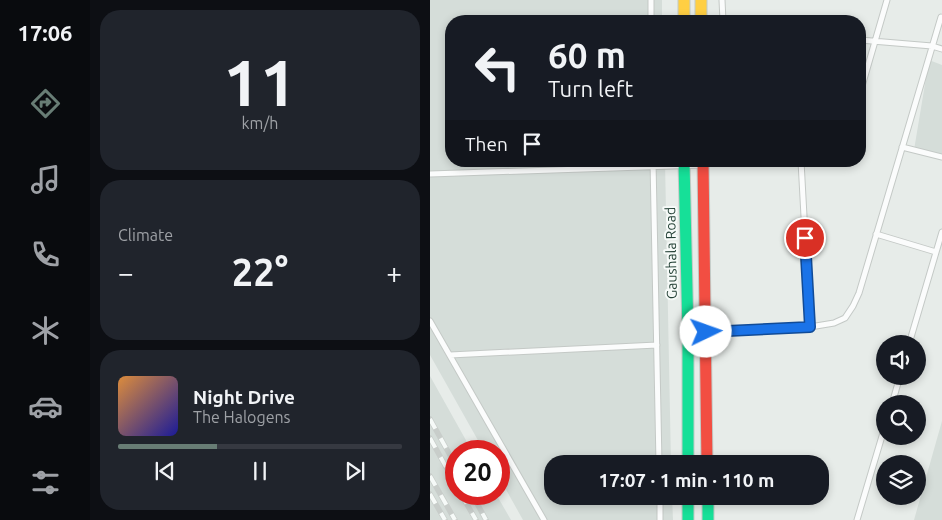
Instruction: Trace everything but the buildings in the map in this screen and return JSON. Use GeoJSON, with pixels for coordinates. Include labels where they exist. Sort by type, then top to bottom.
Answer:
{"type":"FeatureCollection","features":[{"type":"Feature","properties":{"kind":"street"},"geometry":{"type":"LineString","coordinates":[[684,0],[684,15]]}},
{"type":"Feature","properties":{"kind":"street"},"geometry":{"type":"LineString","coordinates":[[700,0],[701,15]]}},
{"type":"Feature","properties":{"kind":"street","name":"Gaushala Road"},"geometry":{"type":"LineString","coordinates":[[684,167],[688,334],[688,455]]}},
{"type":"Feature","properties":{"kind":"street"},"geometry":{"type":"LineString","coordinates":[[703,167],[707,455]]}},
{"type":"Feature","properties":{"kind":"street"},"geometry":{"type":"LineString","coordinates":[[688,505],[688,520]]}},
{"type":"Feature","properties":{"kind":"street"},"geometry":{"type":"LineString","coordinates":[[708,505],[708,520]]}},
{"type":"Feature","properties":{"kind":"lane"},"geometry":{"type":"LineString","coordinates":[[651,0],[651,15]]}},
{"type":"Feature","properties":{"kind":"lane"},"geometry":{"type":"LineString","coordinates":[[722,0],[723,15]]}},
{"type":"Feature","properties":{"kind":"lane"},"geometry":{"type":"LineString","coordinates":[[866,73],[887,0]]}},
{"type":"Feature","properties":{"kind":"lane"},"geometry":{"type":"LineString","coordinates":[[706,332],[810,327],[834,323],[845,318],[859,293],[940,17]]}},
{"type":"Feature","properties":{"kind":"lane"},"geometry":{"type":"LineString","coordinates":[[866,40],[932,46],[942,49]]}},
{"type":"Feature","properties":{"kind":"lane"},"geometry":{"type":"LineString","coordinates":[[902,147],[942,157]]}},
{"type":"Feature","properties":{"kind":"lane"},"geometry":{"type":"LineString","coordinates":[[430,174],[586,167]]}},
{"type":"Feature","properties":{"kind":"lane"},"geometry":{"type":"LineString","coordinates":[[653,167],[659,455]]}},
{"type":"Feature","properties":{"kind":"lane"},"geometry":{"type":"LineString","coordinates":[[801,167],[810,327]]}},
{"type":"Feature","properties":{"kind":"lane"},"geometry":{"type":"LineString","coordinates":[[912,335],[942,232]]}},
{"type":"Feature","properties":{"kind":"lane"},"geometry":{"type":"LineString","coordinates":[[876,234],[936,252]]}},
{"type":"Feature","properties":{"kind":"lane"},"geometry":{"type":"LineString","coordinates":[[430,321],[544,520]]}},
{"type":"Feature","properties":{"kind":"lane"},"geometry":{"type":"LineString","coordinates":[[450,355],[657,344]]}},
{"type":"Feature","properties":{"kind":"lane"},"geometry":{"type":"LineString","coordinates":[[858,520],[880,445]]}},
{"type":"Feature","properties":{"kind":"lane"},"geometry":{"type":"LineString","coordinates":[[660,505],[660,520]]}},
{"type":"Feature","properties":{"kind":"shaded area"},"geometry":{"type":"Polygon","coordinates":[[[430,0],[662,0],[662,15],[445,15],[445,167],[665,167],[671,455],[544,455],[544,505],[672,505],[673,520],[523,520],[510,497],[510,440],[478,440],[430,355],[430,0]]]}},
{"type":"Feature","properties":{"kind":"shaded area"},"geometry":{"type":"Polygon","coordinates":[[[929,60],[942,65],[942,158],[914,150],[929,60]]]}},
{"type":"Feature","properties":{"kind":"shaded area"},"geometry":{"type":"Polygon","coordinates":[[[430,376],[466,440],[445,440],[445,505],[502,505],[511,520],[430,520],[430,376]]]}},
{"type":"Feature","properties":{"kind":"shaded area"},"geometry":{"type":"Polygon","coordinates":[[[942,421],[942,520],[914,520],[918,505],[926,505],[926,478],[942,421]]]}},
{"type":"Feature","properties":{"kind":"railway"},"geometry":{"type":"LineString","coordinates":[[430,419],[445,446]]}},
{"type":"Feature","properties":{"kind":"railway"},"geometry":{"type":"LineString","coordinates":[[430,438],[445,465]]}},
{"type":"Feature","properties":{"kind":"railway"},"geometry":{"type":"LineString","coordinates":[[430,476],[455,520]]}},
{"type":"Feature","properties":{"kind":"railway"},"geometry":{"type":"LineString","coordinates":[[430,494],[445,520]]}},
{"type":"Feature","properties":{"kind":"railway"},"geometry":{"type":"LineString","coordinates":[[467,505],[476,520]]}},
{"type":"Feature","properties":{"kind":"railway"},"geometry":{"type":"LineString","coordinates":[[478,505],[486,520]]}},
{"type":"Feature","properties":{"kind":"traffic: fast"},"geometry":{"type":"LineString","coordinates":[[684,167],[688,334],[688,455]]}},
{"type":"Feature","properties":{"kind":"traffic: fast"},"geometry":{"type":"LineString","coordinates":[[688,505],[688,520]]}},
{"type":"Feature","properties":{"kind":"traffic: fast"},"geometry":{"type":"LineString","coordinates":[[708,505],[708,520]]}},
{"type":"Feature","properties":{"kind":"traffic: slow"},"geometry":{"type":"LineString","coordinates":[[684,0],[684,15]]}},
{"type":"Feature","properties":{"kind":"traffic: slow"},"geometry":{"type":"LineString","coordinates":[[701,0],[701,15]]}},
{"type":"Feature","properties":{"kind":"traffic: jam"},"geometry":{"type":"LineString","coordinates":[[703,167],[707,455]]}},
{"type":"Feature","properties":{"kind":"route"},"geometry":{"type":"LineString","coordinates":[[706,332],[810,327],[805,238]]}}]}
